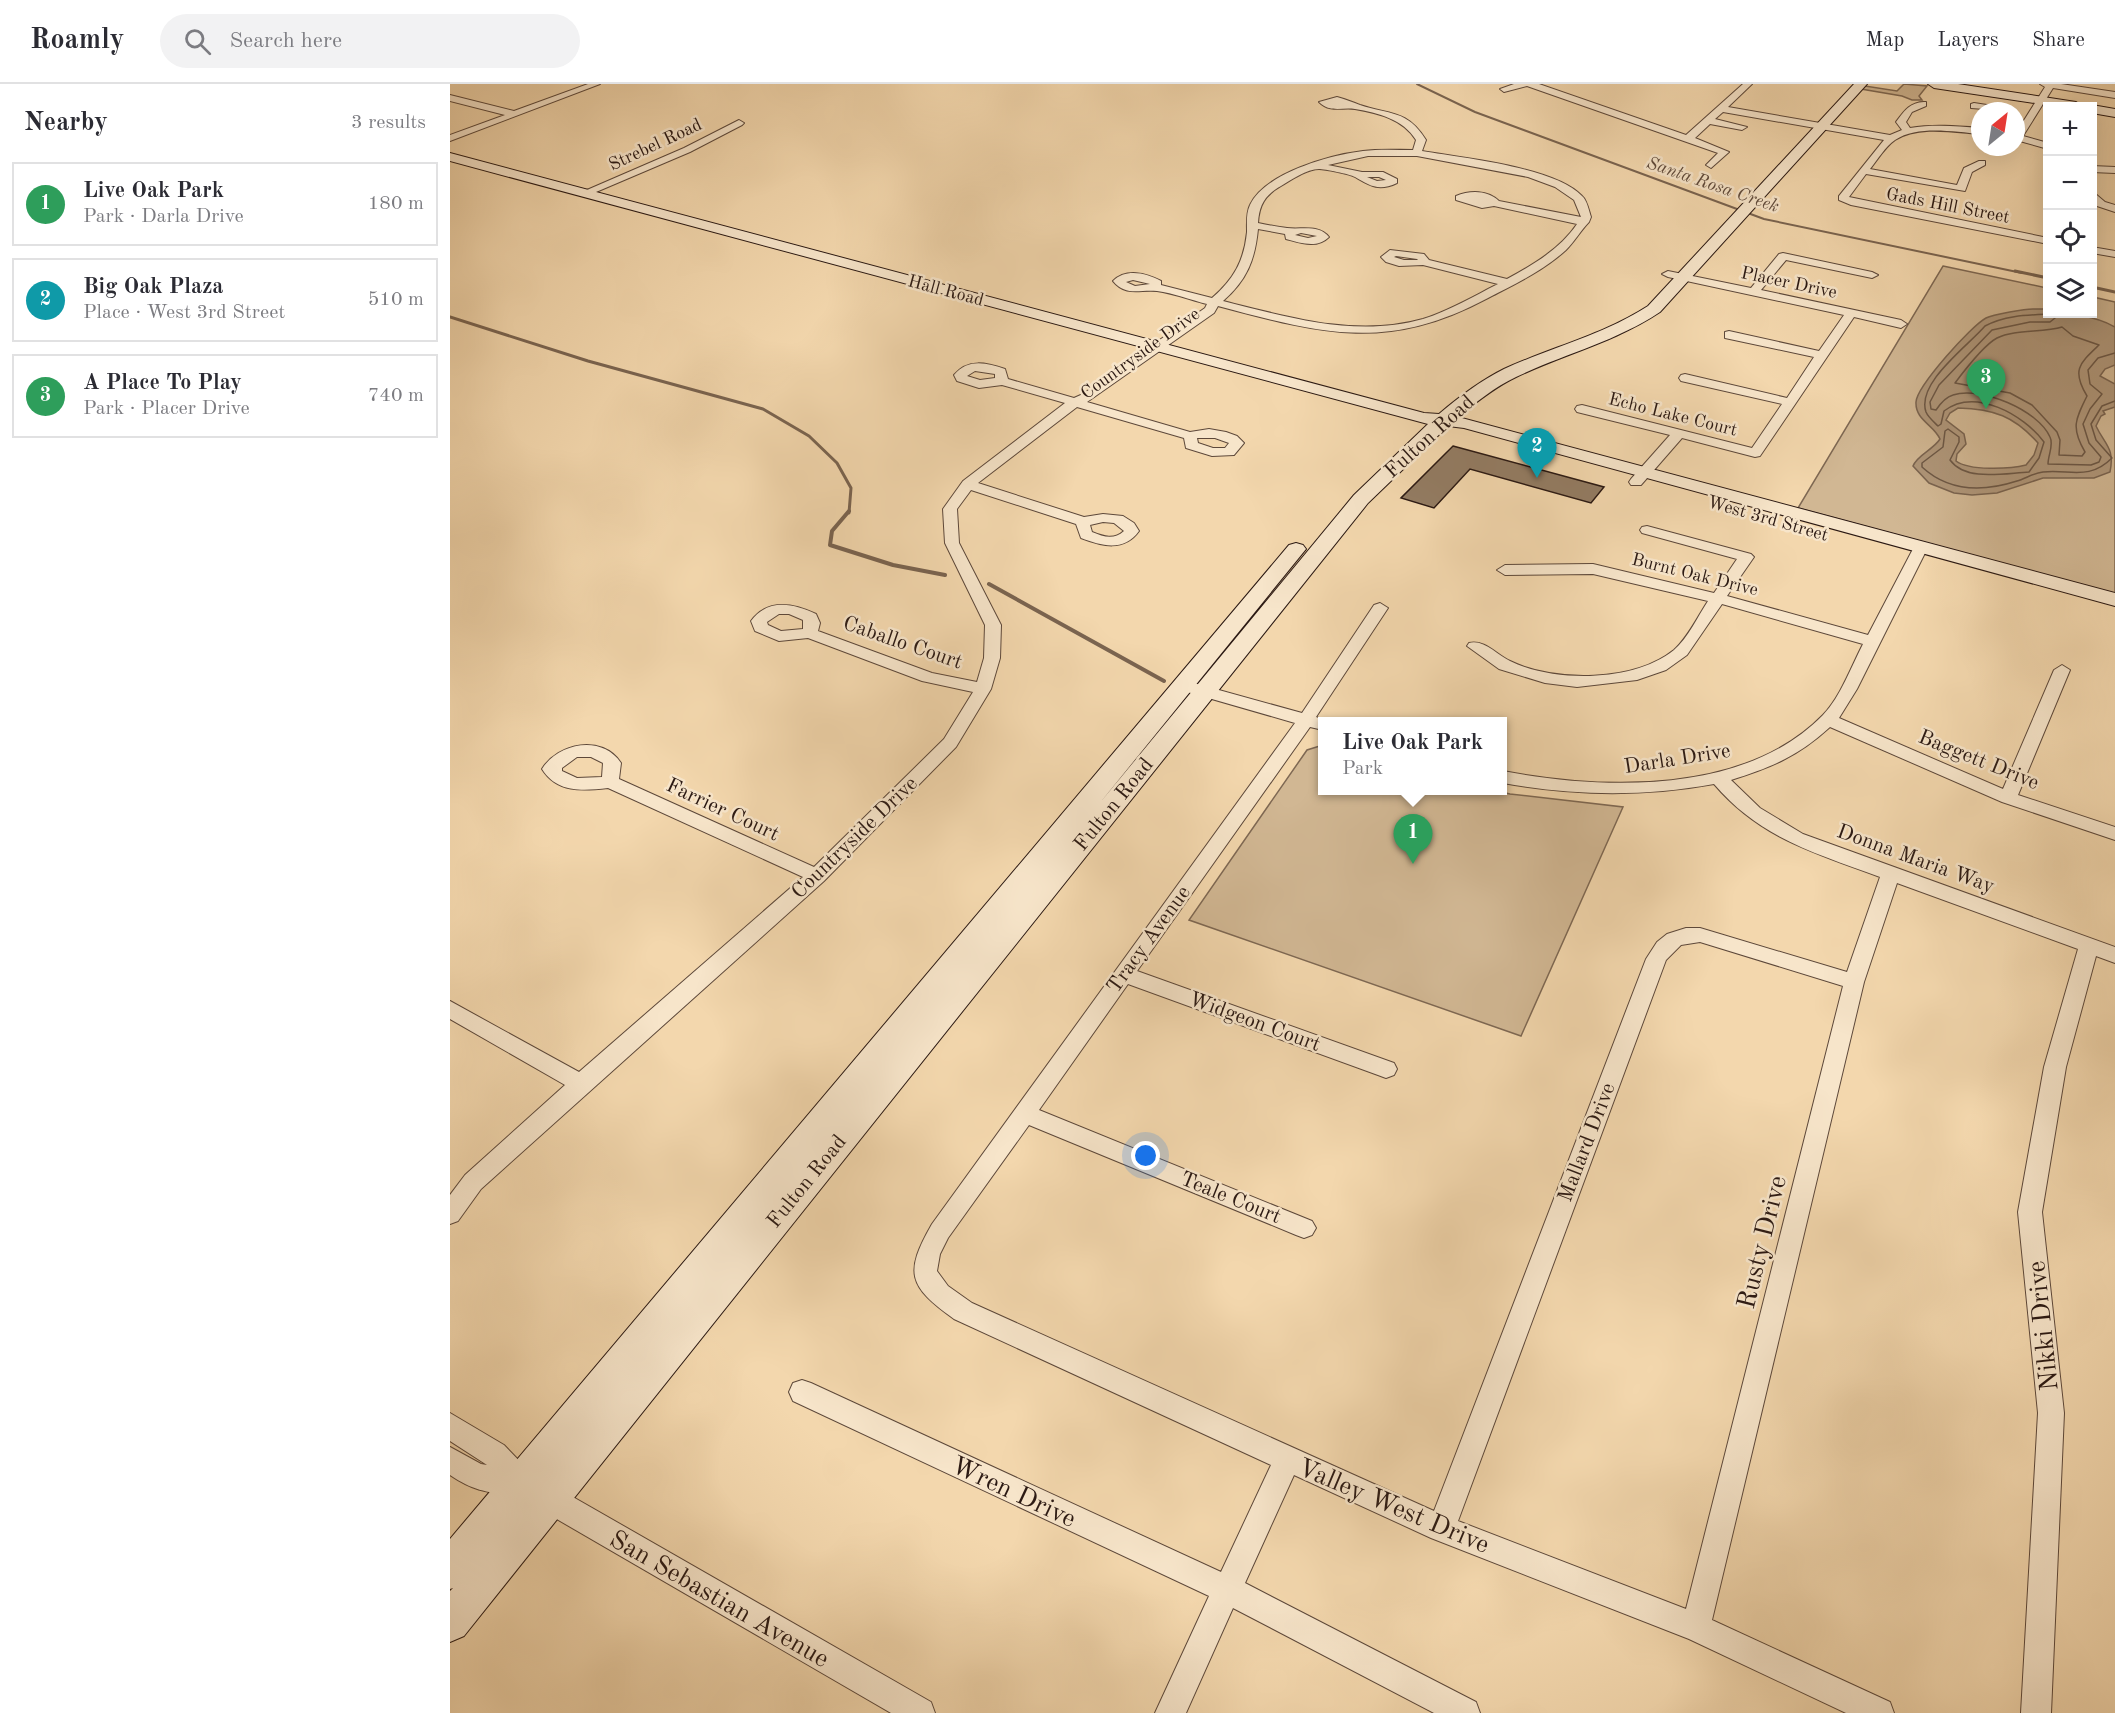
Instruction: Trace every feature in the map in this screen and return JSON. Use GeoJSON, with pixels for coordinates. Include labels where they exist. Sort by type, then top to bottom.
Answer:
{"type":"FeatureCollection","features":[{"type":"Feature","properties":{"kind":"main road","name":"Fulton Road"},"geometry":{"type":"LineString","coordinates":[[1817,125],[1847,84]]}},
{"type":"Feature","properties":{"kind":"main road","name":"Fulton Road"},"geometry":{"type":"LineString","coordinates":[[450,1622],[534,1491],[1194,688],[1351,510],[1435,421],[1444,399],[1486,372],[1526,355],[1587,334],[1623,315],[1676,276],[1817,125],[1861,84]]}},
{"type":"Feature","properties":{"kind":"main road"},"geometry":{"type":"LineString","coordinates":[[1934,84],[2047,102]]}},
{"type":"Feature","properties":{"kind":"main road"},"geometry":{"type":"LineString","coordinates":[[2097,110],[2115,113]]}},
{"type":"Feature","properties":{"kind":"main road","name":"Hall Road"},"geometry":{"type":"LineString","coordinates":[[450,157],[1435,421]]}},
{"type":"Feature","properties":{"kind":"main road","name":"West 3rd Street"},"geometry":{"type":"LineString","coordinates":[[1435,421],[1457,433],[1641,477],[1918,553],[2115,600]]}},
{"type":"Feature","properties":{"kind":"main road","name":"West 3rd Street"},"geometry":{"type":"LineString","coordinates":[[1918,553],[2115,615]]}},
{"type":"Feature","properties":{"kind":"main road","name":"Fulton Road"},"geometry":{"type":"LineString","coordinates":[[450,1569],[534,1491]]}},
{"type":"Feature","properties":{"kind":"street"},"geometry":{"type":"LineString","coordinates":[[450,138],[596,84]]}},
{"type":"Feature","properties":{"kind":"street"},"geometry":{"type":"LineString","coordinates":[[1504,89],[1525,84]]}},
{"type":"Feature","properties":{"kind":"street"},"geometry":{"type":"LineString","coordinates":[[1530,84],[1724,152],[1725,154],[1711,165]]}},
{"type":"Feature","properties":{"kind":"street"},"geometry":{"type":"LineString","coordinates":[[1545,90],[1563,84]]}},
{"type":"Feature","properties":{"kind":"street"},"geometry":{"type":"LineString","coordinates":[[1664,142],[1684,138],[1739,98],[1748,84]]}},
{"type":"Feature","properties":{"kind":"street"},"geometry":{"type":"LineString","coordinates":[[2025,124],[2040,101],[2047,84],[2115,95]]}},
{"type":"Feature","properties":{"kind":"street"},"geometry":{"type":"LineString","coordinates":[[2108,84],[2115,85]]}},
{"type":"Feature","properties":{"kind":"street"},"geometry":{"type":"LineString","coordinates":[[450,98],[513,114]]}},
{"type":"Feature","properties":{"kind":"street"},"geometry":{"type":"LineString","coordinates":[[1563,103],[1574,100]]}},
{"type":"Feature","properties":{"kind":"street"},"geometry":{"type":"LineString","coordinates":[[1595,107],[1605,103]]}},
{"type":"Feature","properties":{"kind":"street"},"geometry":{"type":"LineString","coordinates":[[1908,132],[1901,122],[1908,110],[1923,104]]}},
{"type":"Feature","properties":{"kind":"street"},"geometry":{"type":"LineString","coordinates":[[1353,106],[1386,114],[1414,128],[1421,140],[1417,153]]}},
{"type":"Feature","properties":{"kind":"street"},"geometry":{"type":"LineString","coordinates":[[1722,109],[1891,138],[1908,132],[1971,130]]}},
{"type":"Feature","properties":{"kind":"street"},"geometry":{"type":"LineString","coordinates":[[1610,122],[1626,118]]}},
{"type":"Feature","properties":{"kind":"street"},"geometry":{"type":"LineString","coordinates":[[1708,121],[1742,127]]}},
{"type":"Feature","properties":{"kind":"street"},"geometry":{"type":"LineString","coordinates":[[1644,124],[1655,122]]}},
{"type":"Feature","properties":{"kind":"street","name":"Strebel Road"},"geometry":{"type":"LineString","coordinates":[[585,193],[687,150],[739,123]]}},
{"type":"Feature","properties":{"kind":"street"},"geometry":{"type":"LineString","coordinates":[[1891,138],[1864,171],[1961,189],[1968,170],[1982,163]]}},
{"type":"Feature","properties":{"kind":"street"},"geometry":{"type":"LineString","coordinates":[[2025,139],[2043,145]]}},
{"type":"Feature","properties":{"kind":"street","name":"Countryside Drive"},"geometry":{"type":"LineString","coordinates":[[450,1214],[473,1182],[580,1084],[817,876],[950,743],[983,689],[992,658],[993,625],[952,543],[950,509],[968,484],[1075,402],[1088,397],[1154,345],[1210,310],[1214,302],[1242,275],[1249,261],[1256,203],[1262,195],[1287,179],[1316,166],[1362,154],[1417,153],[1530,174],[1559,185],[1580,198],[1587,217],[1584,222]]}},
{"type":"Feature","properties":{"kind":"street"},"geometry":{"type":"LineString","coordinates":[[1316,166],[1362,175]]}},
{"type":"Feature","properties":{"kind":"street"},"geometry":{"type":"LineString","coordinates":[[2097,169],[2115,170]]}},
{"type":"Feature","properties":{"kind":"street","name":"Gads Hill Street"},"geometry":{"type":"LineString","coordinates":[[1864,171],[1843,198],[1851,202],[2043,240]]}},
{"type":"Feature","properties":{"kind":"street"},"geometry":{"type":"LineString","coordinates":[[1154,287],[1324,328],[1380,328],[1423,322],[1510,282],[1543,263],[1578,232],[1584,222],[1494,203]]}},
{"type":"Feature","properties":{"kind":"street"},"geometry":{"type":"LineString","coordinates":[[2097,205],[2115,209]]}},
{"type":"Feature","properties":{"kind":"street"},"geometry":{"type":"LineString","coordinates":[[1253,225],[1290,232]]}},
{"type":"Feature","properties":{"kind":"street"},"geometry":{"type":"LineString","coordinates":[[2097,251],[2115,254]]}},
{"type":"Feature","properties":{"kind":"street"},"geometry":{"type":"LineString","coordinates":[[1753,293],[1783,256],[1872,275]]}},
{"type":"Feature","properties":{"kind":"street"},"geometry":{"type":"LineString","coordinates":[[1423,262],[1510,282]]}},
{"type":"Feature","properties":{"kind":"street","name":"Placer Drive"},"geometry":{"type":"LineString","coordinates":[[1676,276],[1901,324]]}},
{"type":"Feature","properties":{"kind":"street"},"geometry":{"type":"LineString","coordinates":[[1685,378],[1789,402],[1851,313]]}},
{"type":"Feature","properties":{"kind":"street"},"geometry":{"type":"LineString","coordinates":[[1729,335],[1820,355]]}},
{"type":"Feature","properties":{"kind":"street"},"geometry":{"type":"LineString","coordinates":[[1002,381],[1191,436]]}},
{"type":"Feature","properties":{"kind":"street","name":"Echo Lake Court"},"geometry":{"type":"LineString","coordinates":[[1582,409],[1755,453],[1789,402]]}},
{"type":"Feature","properties":{"kind":"street"},"geometry":{"type":"LineString","coordinates":[[1641,477],[1679,433]]}},
{"type":"Feature","properties":{"kind":"street"},"geometry":{"type":"LineString","coordinates":[[968,484],[1084,522]]}},
{"type":"Feature","properties":{"kind":"street"},"geometry":{"type":"LineString","coordinates":[[1475,646],[1505,665],[1545,678],[1577,682],[1637,675],[1660,666],[1681,652],[1746,557],[1647,530]]}},
{"type":"Feature","properties":{"kind":"street","name":"Darla Drive"},"geometry":{"type":"LineString","coordinates":[[1507,778],[1550,785],[1613,790],[1646,789],[1718,777],[1779,757],[1816,733],[1840,705],[1918,553]]}},
{"type":"Feature","properties":{"kind":"street","name":"Burnt Oak Drive"},"geometry":{"type":"LineString","coordinates":[[1505,570],[1593,569],[1717,598],[1873,642]]}},
{"type":"Feature","properties":{"kind":"street","name":"Tracy Avenue"},"geometry":{"type":"LineString","coordinates":[[925,1273],[928,1252],[933,1241],[1123,974],[1314,722],[1380,608]]}},
{"type":"Feature","properties":{"kind":"street","name":"Caballo Court"},"geometry":{"type":"LineString","coordinates":[[810,633],[928,677],[983,689]]}},
{"type":"Feature","properties":{"kind":"street"},"geometry":{"type":"LineString","coordinates":[[2008,798],[2062,670]]}},
{"type":"Feature","properties":{"kind":"street"},"geometry":{"type":"LineString","coordinates":[[1194,688],[1314,722]]}},
{"type":"Feature","properties":{"kind":"street","name":"Baggett Drive"},"geometry":{"type":"LineString","coordinates":[[1828,720],[2008,798],[2115,834]]}},
{"type":"Feature","properties":{"kind":"street","name":"Donna Maria Way"},"geometry":{"type":"LineString","coordinates":[[1718,777],[1739,800],[1780,830],[1821,849],[2115,955]]}},
{"type":"Feature","properties":{"kind":"street","name":"Farrier Court"},"geometry":{"type":"LineString","coordinates":[[610,782],[817,876]]}},
{"type":"Feature","properties":{"kind":"street","name":"Rusty Drive"},"geometry":{"type":"LineString","coordinates":[[1696,1627],[1854,982],[1891,874]]}},
{"type":"Feature","properties":{"kind":"street","name":"Mallard Drive"},"geometry":{"type":"LineString","coordinates":[[1441,1528],[1659,952],[1670,940],[1678,936],[1700,935],[1854,982]]}},
{"type":"Feature","properties":{"kind":"street","name":"Nikki Drive"},"geometry":{"type":"LineString","coordinates":[[2036,1713],[2051,1413],[2030,1212],[2055,1067],[2089,946]]}},
{"type":"Feature","properties":{"kind":"street","name":"Widgeon Court"},"geometry":{"type":"LineString","coordinates":[[1123,974],[1386,1069]]}},
{"type":"Feature","properties":{"kind":"street"},"geometry":{"type":"LineString","coordinates":[[450,1009],[580,1084]]}},
{"type":"Feature","properties":{"kind":"street","name":"Teale Court"},"geometry":{"type":"LineString","coordinates":[[1024,1113],[1304,1227]]}},
{"type":"Feature","properties":{"kind":"street","name":"Valley West Drive"},"geometry":{"type":"LineString","coordinates":[[925,1273],[939,1294],[963,1311],[1441,1528],[1696,1627],[1879,1713]]}},
{"type":"Feature","properties":{"kind":"street","name":"Wren Drive"},"geometry":{"type":"LineString","coordinates":[[802,1392],[1226,1590],[1465,1713]]}},
{"type":"Feature","properties":{"kind":"street"},"geometry":{"type":"LineString","coordinates":[[450,1428],[495,1454],[534,1491]]}},
{"type":"Feature","properties":{"kind":"street"},"geometry":{"type":"LineString","coordinates":[[450,1460],[477,1477],[534,1491]]}},
{"type":"Feature","properties":{"kind":"street"},"geometry":{"type":"LineString","coordinates":[[1170,1713],[1288,1460]]}},
{"type":"Feature","properties":{"kind":"street","name":"San Sebastian Avenue"},"geometry":{"type":"LineString","coordinates":[[534,1491],[920,1713]]}},
{"type":"Feature","properties":{"kind":"shaded area"},"geometry":{"type":"Polygon","coordinates":[[[1904,84],[1927,86],[1919,96],[1922,100],[1861,89],[1865,86],[1897,91],[1904,84]]]}},
{"type":"Feature","properties":{"kind":"shaded area"},"geometry":{"type":"Polygon","coordinates":[[[1943,266],[2043,287],[2043,318],[2097,318],[2097,298],[2115,302],[2115,594],[1798,508],[1943,266]]]}},
{"type":"Feature","properties":{"kind":"shaded area"},"geometry":{"type":"Polygon","coordinates":[[[1318,747],[1318,795],[1507,793],[1623,807],[1521,1036],[1189,920],[1307,750],[1318,747]]]}},
{"type":"Feature","properties":{"kind":"water"},"geometry":{"type":"Polygon","coordinates":[[[2043,309],[2043,318],[2091,318],[2115,327],[2115,365],[2105,369],[2100,376],[2115,384],[2115,407],[2103,411],[2105,414],[2101,416],[2096,426],[2110,452],[2110,472],[2094,478],[2043,478],[1997,493],[1972,495],[1954,493],[1929,483],[1913,466],[1940,439],[1918,413],[1916,402],[1919,394],[1935,370],[1979,323],[1995,315],[2043,309]],[[1958,408],[1950,413],[1946,420],[1964,434],[1966,444],[1957,454],[1956,461],[1980,468],[2026,465],[2034,455],[2038,443],[2012,420],[1982,410],[1958,408]]]}},
{"type":"Feature","properties":{"kind":"building"},"geometry":{"type":"Polygon","coordinates":[[[1453,446],[1604,487],[1591,503],[1470,469],[1434,508],[1401,498],[1453,446]]]}},
{"type":"Feature","properties":{"kind":"waterway","name":"Santa Rosa Creek"},"geometry":{"type":"LineString","coordinates":[[1417,84],[1475,112],[1764,219],[2022,273]]}},
{"type":"Feature","properties":{"kind":"waterway","name":"Santa Rosa Creek"},"geometry":{"type":"LineString","coordinates":[[2015,271],[2043,277]]}},
{"type":"Feature","properties":{"kind":"waterway","name":"Santa Rosa Creek"},"geometry":{"type":"LineString","coordinates":[[2097,288],[2115,292]]}},
{"type":"Feature","properties":{"kind":"waterway"},"geometry":{"type":"LineString","coordinates":[[450,317],[588,361],[763,409],[809,436],[837,463],[851,488],[849,513]]}},
{"type":"Feature","properties":{"kind":"waterway"},"geometry":{"type":"LineString","coordinates":[[849,511],[832,531],[830,545],[893,565],[945,575]]}},
{"type":"Feature","properties":{"kind":"waterway"},"geometry":{"type":"LineString","coordinates":[[989,584],[1164,681]]}},
{"type":"Feature","properties":{"kind":"place","name":"A Place To Play"},"geometry":{"type":"Point","coordinates":[1986,409]}},
{"type":"Feature","properties":{"kind":"place","name":"Big Oak Plaza"},"geometry":{"type":"Point","coordinates":[1537,478]}},
{"type":"Feature","properties":{"kind":"place","name":"Live Oak Park"},"geometry":{"type":"Point","coordinates":[1413,864]}}]}
